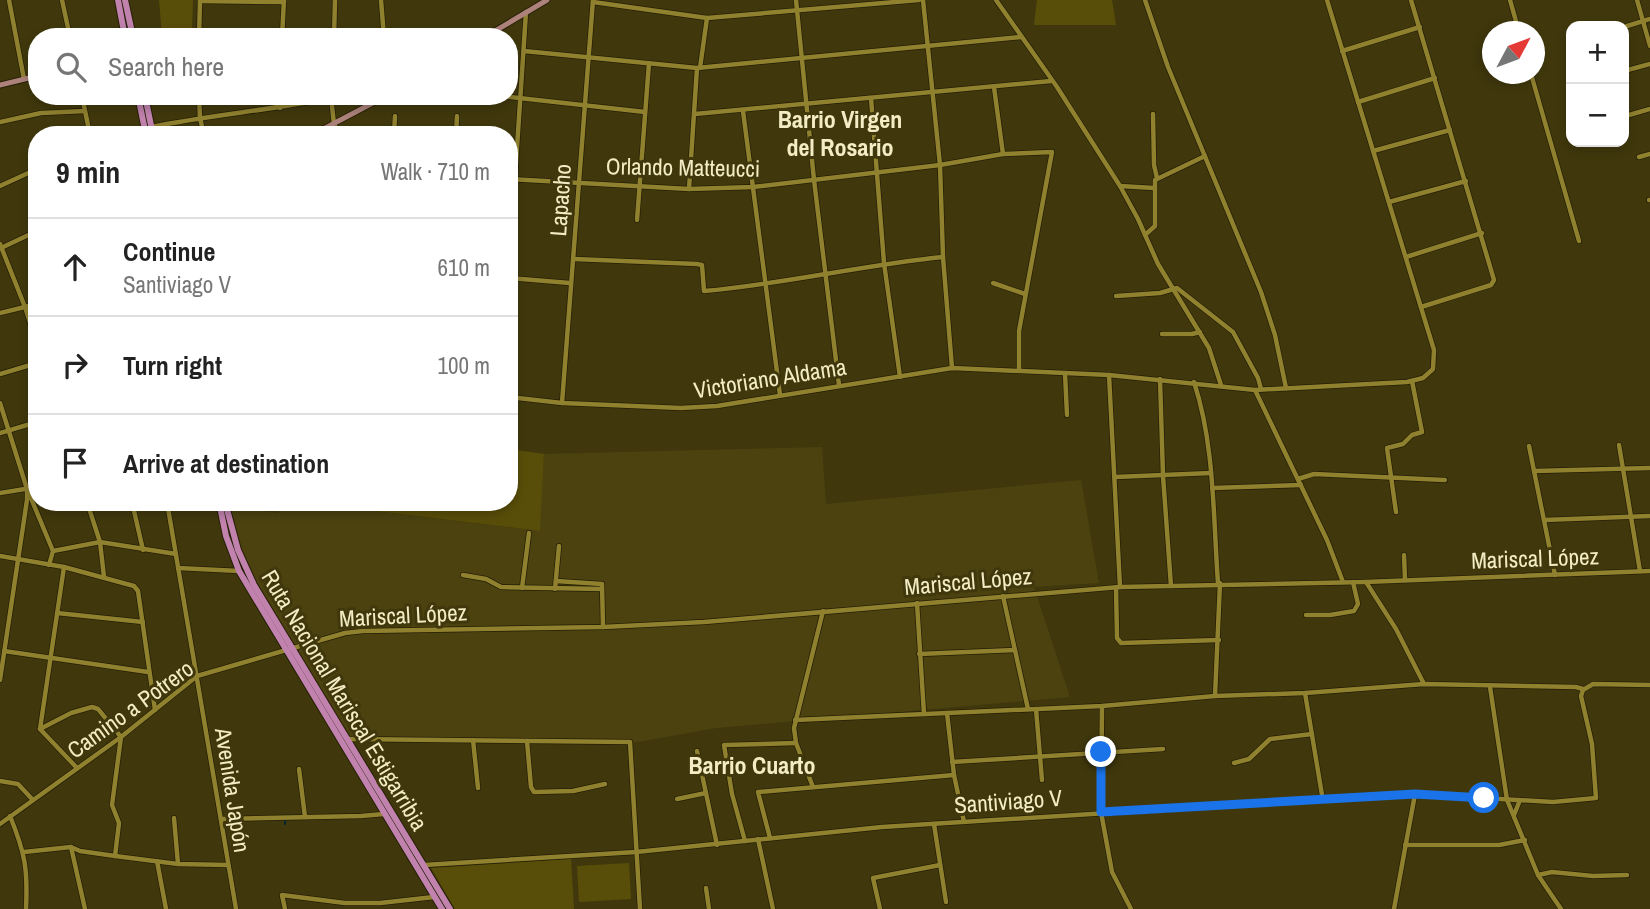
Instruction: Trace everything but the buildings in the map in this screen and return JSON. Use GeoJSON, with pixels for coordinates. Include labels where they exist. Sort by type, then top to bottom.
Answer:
{"type":"FeatureCollection","features":[{"type":"Feature","properties":{"kind":"highway"},"geometry":{"type":"LineString","coordinates":[[118,0],[123,28]]}},
{"type":"Feature","properties":{"kind":"highway"},"geometry":{"type":"LineString","coordinates":[[125,0],[131,28]]}},
{"type":"Feature","properties":{"kind":"highway"},"geometry":{"type":"LineString","coordinates":[[141,105],[147,126]]}},
{"type":"Feature","properties":{"kind":"highway"},"geometry":{"type":"LineString","coordinates":[[146,105],[148,126]]}},
{"type":"Feature","properties":{"kind":"highway","name":"Ruta Nacional Mariscal Estigarribia"},"geometry":{"type":"LineString","coordinates":[[221,511],[226,536],[239,571],[450,909]]}},
{"type":"Feature","properties":{"kind":"highway","name":"Ruta Nacional Mariscal Estigarribia"},"geometry":{"type":"LineString","coordinates":[[227,511],[245,567],[289,651],[442,909]]}},
{"type":"Feature","properties":{"kind":"main road"},"geometry":{"type":"LineString","coordinates":[[500,28],[547,0]]}},
{"type":"Feature","properties":{"kind":"main road"},"geometry":{"type":"LineString","coordinates":[[0,85],[28,78]]}},
{"type":"Feature","properties":{"kind":"main road"},"geometry":{"type":"LineString","coordinates":[[330,126],[369,105]]}},
{"type":"Feature","properties":{"kind":"street"},"geometry":{"type":"LineString","coordinates":[[9,0],[24,79]]}},
{"type":"Feature","properties":{"kind":"street"},"geometry":{"type":"LineString","coordinates":[[62,0],[68,28]]}},
{"type":"Feature","properties":{"kind":"street"},"geometry":{"type":"LineString","coordinates":[[199,28],[200,0],[284,1],[282,28]]}},
{"type":"Feature","properties":{"kind":"street"},"geometry":{"type":"LineString","coordinates":[[334,28],[335,0]]}},
{"type":"Feature","properties":{"kind":"street"},"geometry":{"type":"LineString","coordinates":[[381,0],[383,28]]}},
{"type":"Feature","properties":{"kind":"street"},"geometry":{"type":"LineString","coordinates":[[796,0],[839,385]]}},
{"type":"Feature","properties":{"kind":"street"},"geometry":{"type":"LineString","coordinates":[[593,1],[707,18],[921,0],[940,165],[943,257],[952,368]]}},
{"type":"Feature","properties":{"kind":"street"},"geometry":{"type":"LineString","coordinates":[[996,0],[1052,80],[1120,186],[1158,264],[1209,348],[1221,385]]}},
{"type":"Feature","properties":{"kind":"street"},"geometry":{"type":"LineString","coordinates":[[1145,0],[1168,67],[1263,297],[1276,334],[1286,388]]}},
{"type":"Feature","properties":{"kind":"street"},"geometry":{"type":"LineString","coordinates":[[1328,0],[1434,350],[1435,360],[1430,374],[1412,382],[1423,430],[1403,444],[1387,448],[1396,512]]}},
{"type":"Feature","properties":{"kind":"street"},"geometry":{"type":"LineString","coordinates":[[1411,0],[1494,280],[1491,285],[1421,307]]}},
{"type":"Feature","properties":{"kind":"street"},"geometry":{"type":"LineString","coordinates":[[1510,0],[1516,21]]}},
{"type":"Feature","properties":{"kind":"street"},"geometry":{"type":"LineString","coordinates":[[1637,0],[1650,46]]}},
{"type":"Feature","properties":{"kind":"street","name":"Lapacho"},"geometry":{"type":"LineString","coordinates":[[562,403],[593,1]]}},
{"type":"Feature","properties":{"kind":"street"},"geometry":{"type":"LineString","coordinates":[[518,131],[526,12]]}},
{"type":"Feature","properties":{"kind":"street"},"geometry":{"type":"LineString","coordinates":[[689,189],[698,68],[707,18]]}},
{"type":"Feature","properties":{"kind":"street"},"geometry":{"type":"LineString","coordinates":[[1629,25],[1650,19]]}},
{"type":"Feature","properties":{"kind":"street"},"geometry":{"type":"LineString","coordinates":[[1342,51],[1420,27]]}},
{"type":"Feature","properties":{"kind":"street"},"geometry":{"type":"LineString","coordinates":[[524,51],[698,68],[1021,37]]}},
{"type":"Feature","properties":{"kind":"street"},"geometry":{"type":"LineString","coordinates":[[637,220],[649,63]]}},
{"type":"Feature","properties":{"kind":"street"},"geometry":{"type":"LineString","coordinates":[[1629,70],[1650,64]]}},
{"type":"Feature","properties":{"kind":"street"},"geometry":{"type":"LineString","coordinates":[[1358,102],[1435,78]]}},
{"type":"Feature","properties":{"kind":"street"},"geometry":{"type":"LineString","coordinates":[[695,114],[1052,80]]}},
{"type":"Feature","properties":{"kind":"street"},"geometry":{"type":"LineString","coordinates":[[1534,84],[1579,241]]}},
{"type":"Feature","properties":{"kind":"street"},"geometry":{"type":"LineString","coordinates":[[994,87],[1003,154]]}},
{"type":"Feature","properties":{"kind":"street"},"geometry":{"type":"LineString","coordinates":[[518,98],[645,112]]}},
{"type":"Feature","properties":{"kind":"street"},"geometry":{"type":"LineString","coordinates":[[871,98],[884,263],[900,377]]}},
{"type":"Feature","properties":{"kind":"street"},"geometry":{"type":"LineString","coordinates":[[84,105],[88,126]]}},
{"type":"Feature","properties":{"kind":"street"},"geometry":{"type":"LineString","coordinates":[[199,105],[202,126]]}},
{"type":"Feature","properties":{"kind":"street"},"geometry":{"type":"LineString","coordinates":[[169,126],[200,118],[294,105]]}},
{"type":"Feature","properties":{"kind":"street"},"geometry":{"type":"LineString","coordinates":[[332,105],[334,124]]}},
{"type":"Feature","properties":{"kind":"street"},"geometry":{"type":"LineString","coordinates":[[1629,115],[1650,109]]}},
{"type":"Feature","properties":{"kind":"street"},"geometry":{"type":"LineString","coordinates":[[0,121],[41,113],[85,111]]}},
{"type":"Feature","properties":{"kind":"street"},"geometry":{"type":"LineString","coordinates":[[743,111],[780,395]]}},
{"type":"Feature","properties":{"kind":"street"},"geometry":{"type":"LineString","coordinates":[[1145,235],[1155,226],[1154,188],[1157,178],[1154,165],[1153,114]]}},
{"type":"Feature","properties":{"kind":"street"},"geometry":{"type":"LineString","coordinates":[[394,126],[395,116]]}},
{"type":"Feature","properties":{"kind":"street"},"geometry":{"type":"LineString","coordinates":[[456,126],[457,116]]}},
{"type":"Feature","properties":{"kind":"street"},"geometry":{"type":"LineString","coordinates":[[1373,151],[1450,130]]}},
{"type":"Feature","properties":{"kind":"street","name":"Orlando Matteucci"},"geometry":{"type":"LineString","coordinates":[[518,179],[689,189],[753,187],[940,165],[1003,154],[1052,152],[1025,294]]}},
{"type":"Feature","properties":{"kind":"street"},"geometry":{"type":"LineString","coordinates":[[1639,157],[1650,154]]}},
{"type":"Feature","properties":{"kind":"street"},"geometry":{"type":"LineString","coordinates":[[1157,178],[1205,156]]}},
{"type":"Feature","properties":{"kind":"street"},"geometry":{"type":"LineString","coordinates":[[0,186],[28,173]]}},
{"type":"Feature","properties":{"kind":"street"},"geometry":{"type":"LineString","coordinates":[[1389,202],[1466,181]]}},
{"type":"Feature","properties":{"kind":"street"},"geometry":{"type":"LineString","coordinates":[[1120,186],[1154,188]]}},
{"type":"Feature","properties":{"kind":"street"},"geometry":{"type":"LineString","coordinates":[[1406,257],[1482,233]]}},
{"type":"Feature","properties":{"kind":"street"},"geometry":{"type":"LineString","coordinates":[[28,235],[0,246],[28,316]]}},
{"type":"Feature","properties":{"kind":"street"},"geometry":{"type":"LineString","coordinates":[[574,259],[702,265],[704,291],[765,285],[884,263],[943,257]]}},
{"type":"Feature","properties":{"kind":"street"},"geometry":{"type":"LineString","coordinates":[[518,279],[570,283]]}},
{"type":"Feature","properties":{"kind":"street"},"geometry":{"type":"LineString","coordinates":[[993,284],[1025,294],[1018,331],[1019,370]]}},
{"type":"Feature","properties":{"kind":"street"},"geometry":{"type":"LineString","coordinates":[[1116,296],[1160,293],[1177,288],[1233,332],[1258,378],[1258,389],[1327,540],[1343,582]]}},
{"type":"Feature","properties":{"kind":"street"},"geometry":{"type":"LineString","coordinates":[[0,313],[28,306]]}},
{"type":"Feature","properties":{"kind":"street"},"geometry":{"type":"LineString","coordinates":[[1162,334],[1200,332]]}},
{"type":"Feature","properties":{"kind":"street"},"geometry":{"type":"LineString","coordinates":[[0,374],[28,366]]}},
{"type":"Feature","properties":{"kind":"street","name":"Victoriano Aldama"},"geometry":{"type":"LineString","coordinates":[[518,398],[562,403],[681,408],[717,406],[952,368],[1110,375],[1258,389],[1412,382]]}},
{"type":"Feature","properties":{"kind":"street"},"geometry":{"type":"LineString","coordinates":[[1065,373],[1067,415]]}},
{"type":"Feature","properties":{"kind":"street"},"geometry":{"type":"LineString","coordinates":[[1110,375],[1118,587],[1117,638],[1121,643],[1219,640]]}},
{"type":"Feature","properties":{"kind":"street"},"geometry":{"type":"LineString","coordinates":[[1160,379],[1163,476],[1171,586]]}},
{"type":"Feature","properties":{"kind":"street"},"geometry":{"type":"LineString","coordinates":[[1195,382],[1203,408],[1211,473],[1219,583],[1215,696]]}},
{"type":"Feature","properties":{"kind":"street"},"geometry":{"type":"LineString","coordinates":[[0,402],[27,489],[0,680]]}},
{"type":"Feature","properties":{"kind":"street"},"geometry":{"type":"LineString","coordinates":[[0,433],[28,425]]}},
{"type":"Feature","properties":{"kind":"street"},"geometry":{"type":"LineString","coordinates":[[1619,444],[1640,571]]}},
{"type":"Feature","properties":{"kind":"street"},"geometry":{"type":"LineString","coordinates":[[1529,446],[1555,575]]}},
{"type":"Feature","properties":{"kind":"street"},"geometry":{"type":"LineString","coordinates":[[1534,471],[1650,468]]}},
{"type":"Feature","properties":{"kind":"street"},"geometry":{"type":"LineString","coordinates":[[1115,477],[1211,473]]}},
{"type":"Feature","properties":{"kind":"street"},"geometry":{"type":"LineString","coordinates":[[1298,479],[1314,474],[1445,480]]}},
{"type":"Feature","properties":{"kind":"street"},"geometry":{"type":"LineString","coordinates":[[1212,488],[1301,485]]}},
{"type":"Feature","properties":{"kind":"street"},"geometry":{"type":"LineString","coordinates":[[0,493],[27,489]]}},
{"type":"Feature","properties":{"kind":"street"},"geometry":{"type":"LineString","coordinates":[[36,511],[53,551],[49,565]]}},
{"type":"Feature","properties":{"kind":"street"},"geometry":{"type":"LineString","coordinates":[[90,511],[100,542],[103,577]]}},
{"type":"Feature","properties":{"kind":"street"},"geometry":{"type":"LineString","coordinates":[[134,511],[143,550]]}},
{"type":"Feature","properties":{"kind":"street","name":"Avenida Japón"},"geometry":{"type":"LineString","coordinates":[[169,511],[236,909]]}},
{"type":"Feature","properties":{"kind":"street"},"geometry":{"type":"LineString","coordinates":[[1545,520],[1650,516]]}},
{"type":"Feature","properties":{"kind":"street"},"geometry":{"type":"LineString","coordinates":[[522,588],[529,533]]}},
{"type":"Feature","properties":{"kind":"street"},"geometry":{"type":"LineString","coordinates":[[53,551],[100,542],[176,554]]}},
{"type":"Feature","properties":{"kind":"street"},"geometry":{"type":"LineString","coordinates":[[555,589],[559,546]]}},
{"type":"Feature","properties":{"kind":"street"},"geometry":{"type":"LineString","coordinates":[[1404,555],[1405,580]]}},
{"type":"Feature","properties":{"kind":"street"},"geometry":{"type":"LineString","coordinates":[[0,556],[64,567],[131,584],[137,589],[155,710]]}},
{"type":"Feature","properties":{"kind":"street"},"geometry":{"type":"LineString","coordinates":[[40,729],[64,567]]}},
{"type":"Feature","properties":{"kind":"street"},"geometry":{"type":"LineString","coordinates":[[178,568],[239,571]]}},
{"type":"Feature","properties":{"kind":"street","name":"Mariscal López"},"geometry":{"type":"LineString","coordinates":[[289,651],[330,636],[363,631],[603,627],[704,622],[1118,587],[1365,582],[1650,571]]}},
{"type":"Feature","properties":{"kind":"street"},"geometry":{"type":"LineString","coordinates":[[463,575],[486,579],[501,587],[602,589]]}},
{"type":"Feature","properties":{"kind":"street"},"geometry":{"type":"LineString","coordinates":[[556,581],[600,582],[603,627]]}},
{"type":"Feature","properties":{"kind":"street"},"geometry":{"type":"LineString","coordinates":[[1306,615],[1354,611],[1358,604],[1353,582]]}},
{"type":"Feature","properties":{"kind":"street"},"geometry":{"type":"LineString","coordinates":[[1365,582],[1396,629],[1424,684]]}},
{"type":"Feature","properties":{"kind":"street"},"geometry":{"type":"LineString","coordinates":[[1003,596],[1028,709]]}},
{"type":"Feature","properties":{"kind":"street"},"geometry":{"type":"LineString","coordinates":[[918,603],[919,654],[925,714]]}},
{"type":"Feature","properties":{"kind":"street"},"geometry":{"type":"LineString","coordinates":[[813,786],[796,743],[795,720],[823,611]]}},
{"type":"Feature","properties":{"kind":"street"},"geometry":{"type":"LineString","coordinates":[[57,612],[142,622]]}},
{"type":"Feature","properties":{"kind":"street"},"geometry":{"type":"LineString","coordinates":[[919,654],[1015,650]]}},
{"type":"Feature","properties":{"kind":"street"},"geometry":{"type":"LineString","coordinates":[[4,651],[148,672]]}},
{"type":"Feature","properties":{"kind":"street","name":"Camino a Potrero"},"geometry":{"type":"LineString","coordinates":[[0,824],[121,737],[197,676],[289,651]]}},
{"type":"Feature","properties":{"kind":"street"},"geometry":{"type":"LineString","coordinates":[[795,720],[1101,706],[1215,696],[1305,693],[1424,684],[1576,687],[1583,690],[1593,684],[1650,685]]}},
{"type":"Feature","properties":{"kind":"street"},"geometry":{"type":"LineString","coordinates":[[1490,687],[1507,800],[1538,875],[1561,909]]}},
{"type":"Feature","properties":{"kind":"street","name":"Santiviago V"},"geometry":{"type":"LineString","coordinates":[[423,865],[636,852],[758,839],[1101,812],[1415,794],[1553,802],[1596,798],[1590,732],[1581,696],[1583,690]]}},
{"type":"Feature","properties":{"kind":"street"},"geometry":{"type":"LineString","coordinates":[[1305,693],[1323,801]]}},
{"type":"Feature","properties":{"kind":"street"},"geometry":{"type":"LineString","coordinates":[[40,729],[92,706],[98,709],[121,737],[112,805],[119,823],[115,856]]}},
{"type":"Feature","properties":{"kind":"street"},"geometry":{"type":"LineString","coordinates":[[1101,706],[1101,812],[1112,872],[1131,909]]}},
{"type":"Feature","properties":{"kind":"street"},"geometry":{"type":"LineString","coordinates":[[1037,709],[1042,780]]}},
{"type":"Feature","properties":{"kind":"street"},"geometry":{"type":"LineString","coordinates":[[947,713],[954,775],[964,822]]}},
{"type":"Feature","properties":{"kind":"street"},"geometry":{"type":"LineString","coordinates":[[40,729],[77,768]]}},
{"type":"Feature","properties":{"kind":"street"},"geometry":{"type":"LineString","coordinates":[[1234,763],[1249,759],[1270,739],[1312,734]]}},
{"type":"Feature","properties":{"kind":"street"},"geometry":{"type":"LineString","coordinates":[[346,739],[630,742],[640,909]]}},
{"type":"Feature","properties":{"kind":"street"},"geometry":{"type":"LineString","coordinates":[[473,740],[478,788]]}},
{"type":"Feature","properties":{"kind":"street"},"geometry":{"type":"LineString","coordinates":[[527,741],[531,787],[534,792],[573,791],[604,784]]}},
{"type":"Feature","properties":{"kind":"street"},"geometry":{"type":"LineString","coordinates":[[745,841],[732,794],[724,746],[796,743]]}},
{"type":"Feature","properties":{"kind":"street"},"geometry":{"type":"LineString","coordinates":[[952,762],[1163,749]]}},
{"type":"Feature","properties":{"kind":"street"},"geometry":{"type":"LineString","coordinates":[[696,751],[717,845]]}},
{"type":"Feature","properties":{"kind":"street"},"geometry":{"type":"LineString","coordinates":[[299,769],[306,817]]}},
{"type":"Feature","properties":{"kind":"street"},"geometry":{"type":"LineString","coordinates":[[770,838],[758,792],[954,775]]}},
{"type":"Feature","properties":{"kind":"street"},"geometry":{"type":"LineString","coordinates":[[0,781],[18,784],[32,799]]}},
{"type":"Feature","properties":{"kind":"street"},"geometry":{"type":"LineString","coordinates":[[677,799],[706,793]]}},
{"type":"Feature","properties":{"kind":"street"},"geometry":{"type":"LineString","coordinates":[[1394,909],[1415,794]]}},
{"type":"Feature","properties":{"kind":"street"},"geometry":{"type":"LineString","coordinates":[[1514,816],[1520,800]]}},
{"type":"Feature","properties":{"kind":"street"},"geometry":{"type":"LineString","coordinates":[[221,819],[384,814]]}},
{"type":"Feature","properties":{"kind":"street"},"geometry":{"type":"LineString","coordinates":[[10,816],[24,852],[26,909]]}},
{"type":"Feature","properties":{"kind":"street"},"geometry":{"type":"LineString","coordinates":[[174,818],[178,864]]}},
{"type":"Feature","properties":{"kind":"street"},"geometry":{"type":"LineString","coordinates":[[934,824],[946,902]]}},
{"type":"Feature","properties":{"kind":"street"},"geometry":{"type":"LineString","coordinates":[[758,839],[774,909]]}},
{"type":"Feature","properties":{"kind":"street"},"geometry":{"type":"LineString","coordinates":[[1405,845],[1499,845],[1525,840]]}},
{"type":"Feature","properties":{"kind":"street"},"geometry":{"type":"LineString","coordinates":[[71,847],[85,909]]}},
{"type":"Feature","properties":{"kind":"street"},"geometry":{"type":"LineString","coordinates":[[24,852],[71,847],[80,851],[178,864],[228,865]]}},
{"type":"Feature","properties":{"kind":"street"},"geometry":{"type":"LineString","coordinates":[[157,861],[166,909]]}},
{"type":"Feature","properties":{"kind":"street"},"geometry":{"type":"LineString","coordinates":[[880,909],[873,878],[940,865]]}},
{"type":"Feature","properties":{"kind":"street"},"geometry":{"type":"LineString","coordinates":[[1538,875],[1552,872],[1593,876],[1627,875]]}},
{"type":"Feature","properties":{"kind":"street"},"geometry":{"type":"LineString","coordinates":[[706,888],[709,909]]}},
{"type":"Feature","properties":{"kind":"street"},"geometry":{"type":"LineString","coordinates":[[285,909],[282,895],[333,903],[382,906],[435,897]]}},
{"type":"Feature","properties":{"kind":"shaded area"},"geometry":{"type":"Polygon","coordinates":[[[159,0],[193,0],[192,28],[161,28],[159,0]]]}},
{"type":"Feature","properties":{"kind":"shaded area"},"geometry":{"type":"Polygon","coordinates":[[[1037,0],[1112,0],[1116,25],[1034,25],[1037,0]]]}},
{"type":"Feature","properties":{"kind":"shaded area"},"geometry":{"type":"Polygon","coordinates":[[[822,447],[826,504],[1081,480],[1099,583],[1034,587],[1070,697],[716,728],[638,742],[349,737],[243,559],[229,511],[375,511],[539,531],[544,454],[822,447]]]}},
{"type":"Feature","properties":{"kind":"shaded area"},"geometry":{"type":"Polygon","coordinates":[[[518,450],[544,454],[540,531],[375,511],[518,511],[518,450]]]}},
{"type":"Feature","properties":{"kind":"shaded area"},"geometry":{"type":"Polygon","coordinates":[[[571,859],[574,909],[455,909],[431,868],[571,859]]]}},
{"type":"Feature","properties":{"kind":"shaded area"},"geometry":{"type":"Polygon","coordinates":[[[629,863],[631,899],[579,902],[577,866],[629,863]]]}},
{"type":"Feature","properties":{"kind":"district","name":"Barrio Virgen del Rosario"},"geometry":{"type":"Point","coordinates":[840,133]}},
{"type":"Feature","properties":{"kind":"district","name":"Barrio Cuarto"},"geometry":{"type":"Point","coordinates":[752,765]}},
{"type":"Feature","properties":{"kind":"route"},"geometry":{"type":"LineString","coordinates":[[1101,752],[1101,812],[1415,794],[1484,798]]}}]}
